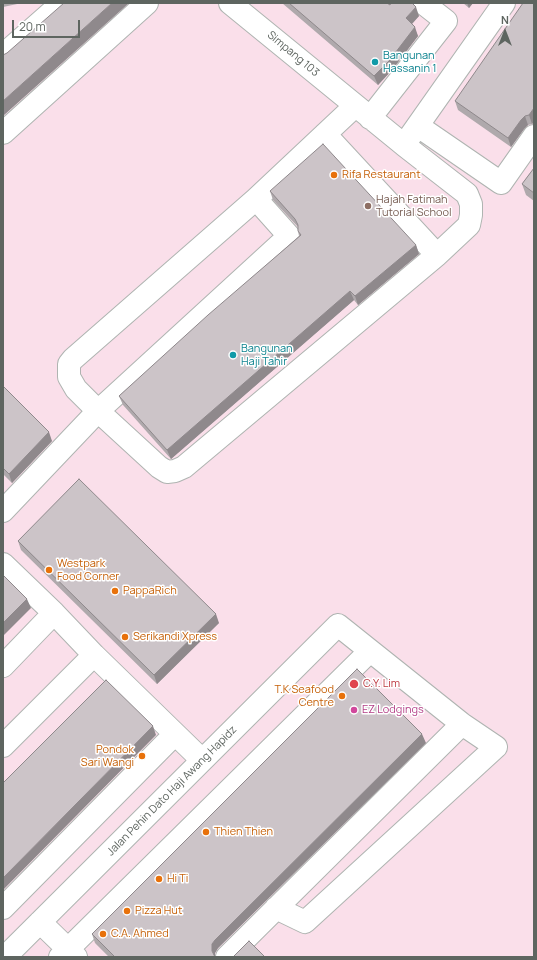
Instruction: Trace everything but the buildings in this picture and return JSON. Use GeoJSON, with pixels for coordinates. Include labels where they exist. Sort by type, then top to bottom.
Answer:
{"type":"FeatureCollection","features":[{"type":"Feature","properties":{"kind":"street"},"geometry":{"type":"LineString","coordinates":[[3,56],[62,3]]}},
{"type":"Feature","properties":{"kind":"street"},"geometry":{"type":"LineString","coordinates":[[3,133],[147,3]]}},
{"type":"Feature","properties":{"kind":"street","name":"Simpang 103"},"geometry":{"type":"LineString","coordinates":[[230,3],[363,112],[467,194],[471,204],[471,215],[469,225],[437,255],[184,467],[175,471],[167,472],[159,467],[76,389],[69,377],[68,370],[73,359],[256,199]]}},
{"type":"Feature","properties":{"kind":"street"},"geometry":{"type":"LineString","coordinates":[[3,511],[98,410],[289,236],[256,199],[325,134],[363,112],[446,22],[423,3]]}},
{"type":"Feature","properties":{"kind":"street"},"geometry":{"type":"LineString","coordinates":[[404,145],[504,3]]}},
{"type":"Feature","properties":{"kind":"street"},"geometry":{"type":"LineString","coordinates":[[418,126],[501,183],[534,136]]}},
{"type":"Feature","properties":{"kind":"street"},"geometry":{"type":"LineString","coordinates":[[325,134],[437,255]]}},
{"type":"Feature","properties":{"kind":"street"},"geometry":{"type":"LineString","coordinates":[[3,564],[202,760]]}},
{"type":"Feature","properties":{"kind":"street"},"geometry":{"type":"LineString","coordinates":[[3,666],[54,613]]}},
{"type":"Feature","properties":{"kind":"street","name":"Jalan Pehin Dato Haji Awang Hapidz"},"geometry":{"type":"LineString","coordinates":[[4,957],[338,625],[370,651]]}},
{"type":"Feature","properties":{"kind":"street"},"geometry":{"type":"LineString","coordinates":[[40,922],[68,954],[370,651],[462,724],[496,747],[305,922],[276,908]]}},
{"type":"Feature","properties":{"kind":"street"},"geometry":{"type":"LineString","coordinates":[[3,746],[94,655]]}},
{"type":"Feature","properties":{"kind":"street"},"geometry":{"type":"LineString","coordinates":[[227,957],[462,724]]}},
{"type":"Feature","properties":{"kind":"street"},"geometry":{"type":"LineString","coordinates":[[3,908],[175,734]]}},
{"type":"Feature","properties":{"kind":"shaded area"},"geometry":{"type":"Polygon","coordinates":[[[3,3],[534,3],[534,957],[3,957],[3,3]]]}},
{"type":"Feature","properties":{"kind":"place","name":"Bangunan Hassanin 1"},"geometry":{"type":"Point","coordinates":[375,62]}},
{"type":"Feature","properties":{"kind":"place","name":"Rifa Restaurant"},"geometry":{"type":"Point","coordinates":[334,175]}},
{"type":"Feature","properties":{"kind":"place","name":"Hajah Fatimah Tutorial School"},"geometry":{"type":"Point","coordinates":[368,206]}},
{"type":"Feature","properties":{"kind":"place","name":"Bangunan Haji Tahir"},"geometry":{"type":"Point","coordinates":[233,355]}},
{"type":"Feature","properties":{"kind":"place","name":"Westpark Food Corner"},"geometry":{"type":"Point","coordinates":[49,570]}},
{"type":"Feature","properties":{"kind":"place","name":"PappaRich"},"geometry":{"type":"Point","coordinates":[115,591]}},
{"type":"Feature","properties":{"kind":"place","name":"Serikandi Xpress"},"geometry":{"type":"Point","coordinates":[125,637]}},
{"type":"Feature","properties":{"kind":"place","name":"C.Y. Lim"},"geometry":{"type":"Point","coordinates":[354,684]}},
{"type":"Feature","properties":{"kind":"place","name":"T.K Seafood Centre"},"geometry":{"type":"Point","coordinates":[342,696]}},
{"type":"Feature","properties":{"kind":"place","name":"EZ Lodgings"},"geometry":{"type":"Point","coordinates":[354,710]}},
{"type":"Feature","properties":{"kind":"place","name":"Pondok Sari Wangi"},"geometry":{"type":"Point","coordinates":[142,756]}},
{"type":"Feature","properties":{"kind":"place","name":"Thien Thien"},"geometry":{"type":"Point","coordinates":[206,832]}},
{"type":"Feature","properties":{"kind":"place","name":"Hi Ti"},"geometry":{"type":"Point","coordinates":[159,879]}},
{"type":"Feature","properties":{"kind":"place","name":"Pizza Hut"},"geometry":{"type":"Point","coordinates":[127,911]}},
{"type":"Feature","properties":{"kind":"place","name":"C.A. Ahmed"},"geometry":{"type":"Point","coordinates":[103,934]}}]}
